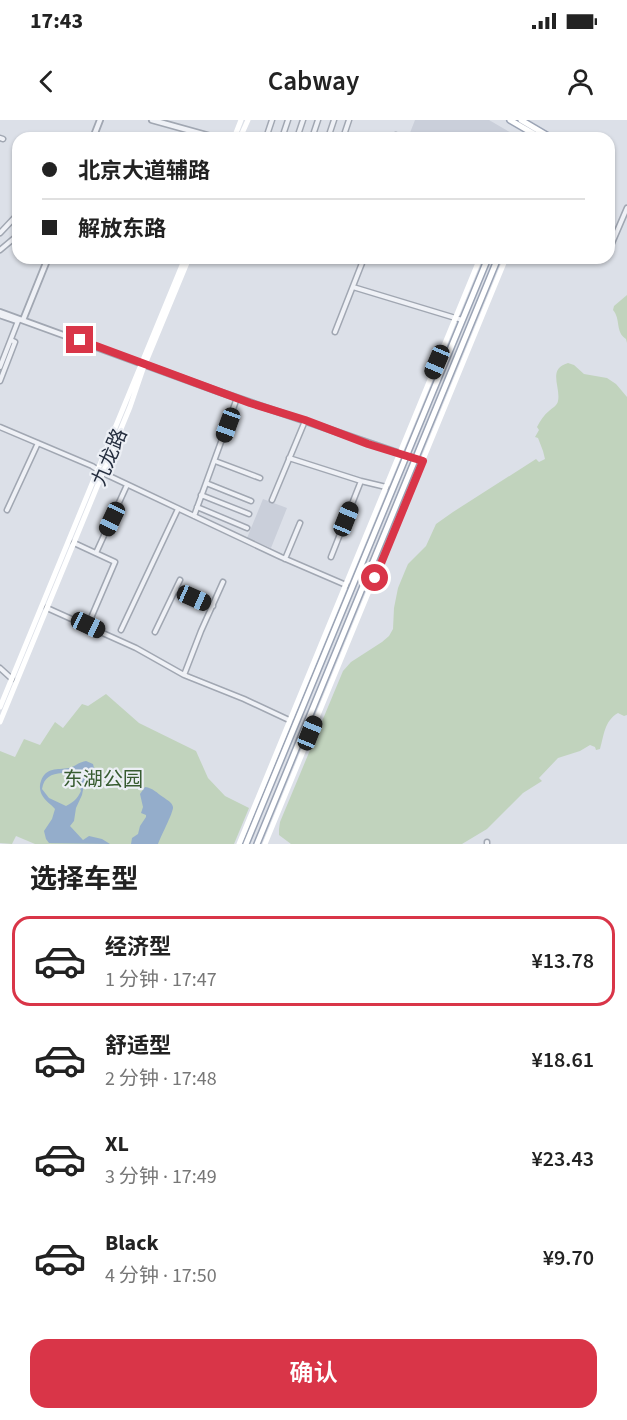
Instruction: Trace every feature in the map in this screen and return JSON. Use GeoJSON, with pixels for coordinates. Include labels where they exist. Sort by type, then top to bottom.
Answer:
{"type":"FeatureCollection","features":[{"type":"Feature","properties":{"kind":"main road"},"geometry":{"type":"LineString","coordinates":[[510,120],[530,132]]}},
{"type":"Feature","properties":{"kind":"main road"},"geometry":{"type":"LineString","coordinates":[[521,120],[531,132]]}},
{"type":"Feature","properties":{"kind":"main road","name":"九龙路"},"geometry":{"type":"LineString","coordinates":[[0,707],[184,264]]}},
{"type":"Feature","properties":{"kind":"main road"},"geometry":{"type":"LineString","coordinates":[[246,844],[478,264]]}},
{"type":"Feature","properties":{"kind":"main road"},"geometry":{"type":"LineString","coordinates":[[239,844],[386,487],[402,456],[485,264]]}},
{"type":"Feature","properties":{"kind":"main road"},"geometry":{"type":"LineString","coordinates":[[257,844],[496,264]]}},
{"type":"Feature","properties":{"kind":"main road"},"geometry":{"type":"LineString","coordinates":[[265,844],[504,264]]}},
{"type":"Feature","properties":{"kind":"main road","name":"九龙路"},"geometry":{"type":"LineString","coordinates":[[0,722],[74,543],[100,471]]}},
{"type":"Feature","properties":{"kind":"street"},"geometry":{"type":"LineString","coordinates":[[145,120],[191,132]]}},
{"type":"Feature","properties":{"kind":"street"},"geometry":{"type":"LineString","coordinates":[[152,120],[193,132]]}},
{"type":"Feature","properties":{"kind":"street"},"geometry":{"type":"LineString","coordinates":[[615,236],[627,208]]}},
{"type":"Feature","properties":{"kind":"street"},"geometry":{"type":"LineString","coordinates":[[0,233],[12,220]]}},
{"type":"Feature","properties":{"kind":"street"},"geometry":{"type":"LineString","coordinates":[[0,249],[12,240]]}},
{"type":"Feature","properties":{"kind":"street"},"geometry":{"type":"LineString","coordinates":[[0,367],[44,264]]}},
{"type":"Feature","properties":{"kind":"street"},"geometry":{"type":"LineString","coordinates":[[335,332],[362,264]]}},
{"type":"Feature","properties":{"kind":"street"},"geometry":{"type":"LineString","coordinates":[[353,287],[462,320]]}},
{"type":"Feature","properties":{"kind":"street"},"geometry":{"type":"LineString","coordinates":[[0,313],[237,400],[422,462]]}},
{"type":"Feature","properties":{"kind":"street"},"geometry":{"type":"LineString","coordinates":[[0,381],[15,342],[11,340]]}},
{"type":"Feature","properties":{"kind":"street"},"geometry":{"type":"LineString","coordinates":[[194,516],[237,400]]}},
{"type":"Feature","properties":{"kind":"street"},"geometry":{"type":"LineString","coordinates":[[272,500],[304,421]]}},
{"type":"Feature","properties":{"kind":"street"},"geometry":{"type":"LineString","coordinates":[[0,427],[346,585]]}},
{"type":"Feature","properties":{"kind":"street"},"geometry":{"type":"LineString","coordinates":[[6,510],[38,443]]}},
{"type":"Feature","properties":{"kind":"street"},"geometry":{"type":"LineString","coordinates":[[289,458],[386,487]]}},
{"type":"Feature","properties":{"kind":"street"},"geometry":{"type":"LineString","coordinates":[[214,461],[260,478]]}},
{"type":"Feature","properties":{"kind":"street"},"geometry":{"type":"LineString","coordinates":[[331,557],[361,481]]}},
{"type":"Feature","properties":{"kind":"street"},"geometry":{"type":"LineString","coordinates":[[206,483],[250,501]]}},
{"type":"Feature","properties":{"kind":"street"},"geometry":{"type":"LineString","coordinates":[[96,553],[128,485]]}},
{"type":"Feature","properties":{"kind":"street"},"geometry":{"type":"LineString","coordinates":[[201,495],[249,514]]}},
{"type":"Feature","properties":{"kind":"street"},"geometry":{"type":"LineString","coordinates":[[197,507],[247,528]]}},
{"type":"Feature","properties":{"kind":"street"},"geometry":{"type":"LineString","coordinates":[[122,630],[178,508]]}},
{"type":"Feature","properties":{"kind":"street"},"geometry":{"type":"LineString","coordinates":[[285,559],[300,523]]}},
{"type":"Feature","properties":{"kind":"street"},"geometry":{"type":"LineString","coordinates":[[74,543],[116,562],[88,625]]}},
{"type":"Feature","properties":{"kind":"street"},"geometry":{"type":"LineString","coordinates":[[155,632],[180,580]]}},
{"type":"Feature","properties":{"kind":"street"},"geometry":{"type":"LineString","coordinates":[[184,675],[223,582]]}},
{"type":"Feature","properties":{"kind":"street"},"geometry":{"type":"LineString","coordinates":[[176,590],[213,606]]}},
{"type":"Feature","properties":{"kind":"street"},"geometry":{"type":"LineString","coordinates":[[47,608],[136,648],[184,675],[290,720]]}},
{"type":"Feature","properties":{"kind":"street"},"geometry":{"type":"LineString","coordinates":[[0,668],[12,679]]}},
{"type":"Feature","properties":{"kind":"shaded area"},"geometry":{"type":"Polygon","coordinates":[[[415,120],[489,120],[510,132],[410,132],[415,120]]]}},
{"type":"Feature","properties":{"kind":"shaded area"},"geometry":{"type":"Polygon","coordinates":[[[263,499],[287,508],[271,548],[247,538],[263,499]]]}},
{"type":"Feature","properties":{"kind":"green space"},"geometry":{"type":"Polygon","coordinates":[[[627,295],[627,343],[620,333],[613,310],[614,306],[627,295]]]}},
{"type":"Feature","properties":{"kind":"green space"},"geometry":{"type":"Polygon","coordinates":[[[568,363],[584,374],[607,378],[616,384],[627,397],[627,715],[618,713],[613,716],[605,729],[600,749],[596,750],[590,745],[558,758],[539,778],[542,781],[523,793],[487,829],[462,844],[291,844],[279,835],[280,822],[343,671],[351,662],[389,636],[393,629],[398,588],[405,571],[408,564],[426,546],[436,524],[536,459],[539,462],[545,459],[538,438],[535,437],[539,430],[537,427],[557,403],[556,374],[558,369],[568,363]]]}},
{"type":"Feature","properties":{"kind":"green space","name":"东湖公园"},"geometry":{"type":"Polygon","coordinates":[[[106,694],[139,723],[196,751],[208,778],[225,796],[249,808],[234,844],[35,844],[16,836],[12,844],[0,843],[0,751],[15,757],[24,739],[40,745],[55,722],[63,728],[82,704],[88,706],[106,694]]]}},
{"type":"Feature","properties":{"kind":"water"},"geometry":{"type":"Polygon","coordinates":[[[83,762],[93,764],[95,772],[84,785],[74,821],[70,826],[83,840],[89,836],[102,839],[110,844],[49,843],[44,831],[55,809],[42,795],[41,781],[49,771],[69,768],[83,762]],[[62,773],[51,775],[44,782],[42,789],[49,798],[66,806],[75,800],[81,791],[74,779],[62,773]]]}},
{"type":"Feature","properties":{"kind":"water"},"geometry":{"type":"Polygon","coordinates":[[[145,787],[169,801],[173,809],[158,844],[131,844],[132,838],[138,834],[146,817],[141,813],[143,807],[140,794],[145,787]]]}},
{"type":"Feature","properties":{"kind":"route"},"geometry":{"type":"LineString","coordinates":[[80,340],[250,403],[423,461],[375,578]]}}]}
